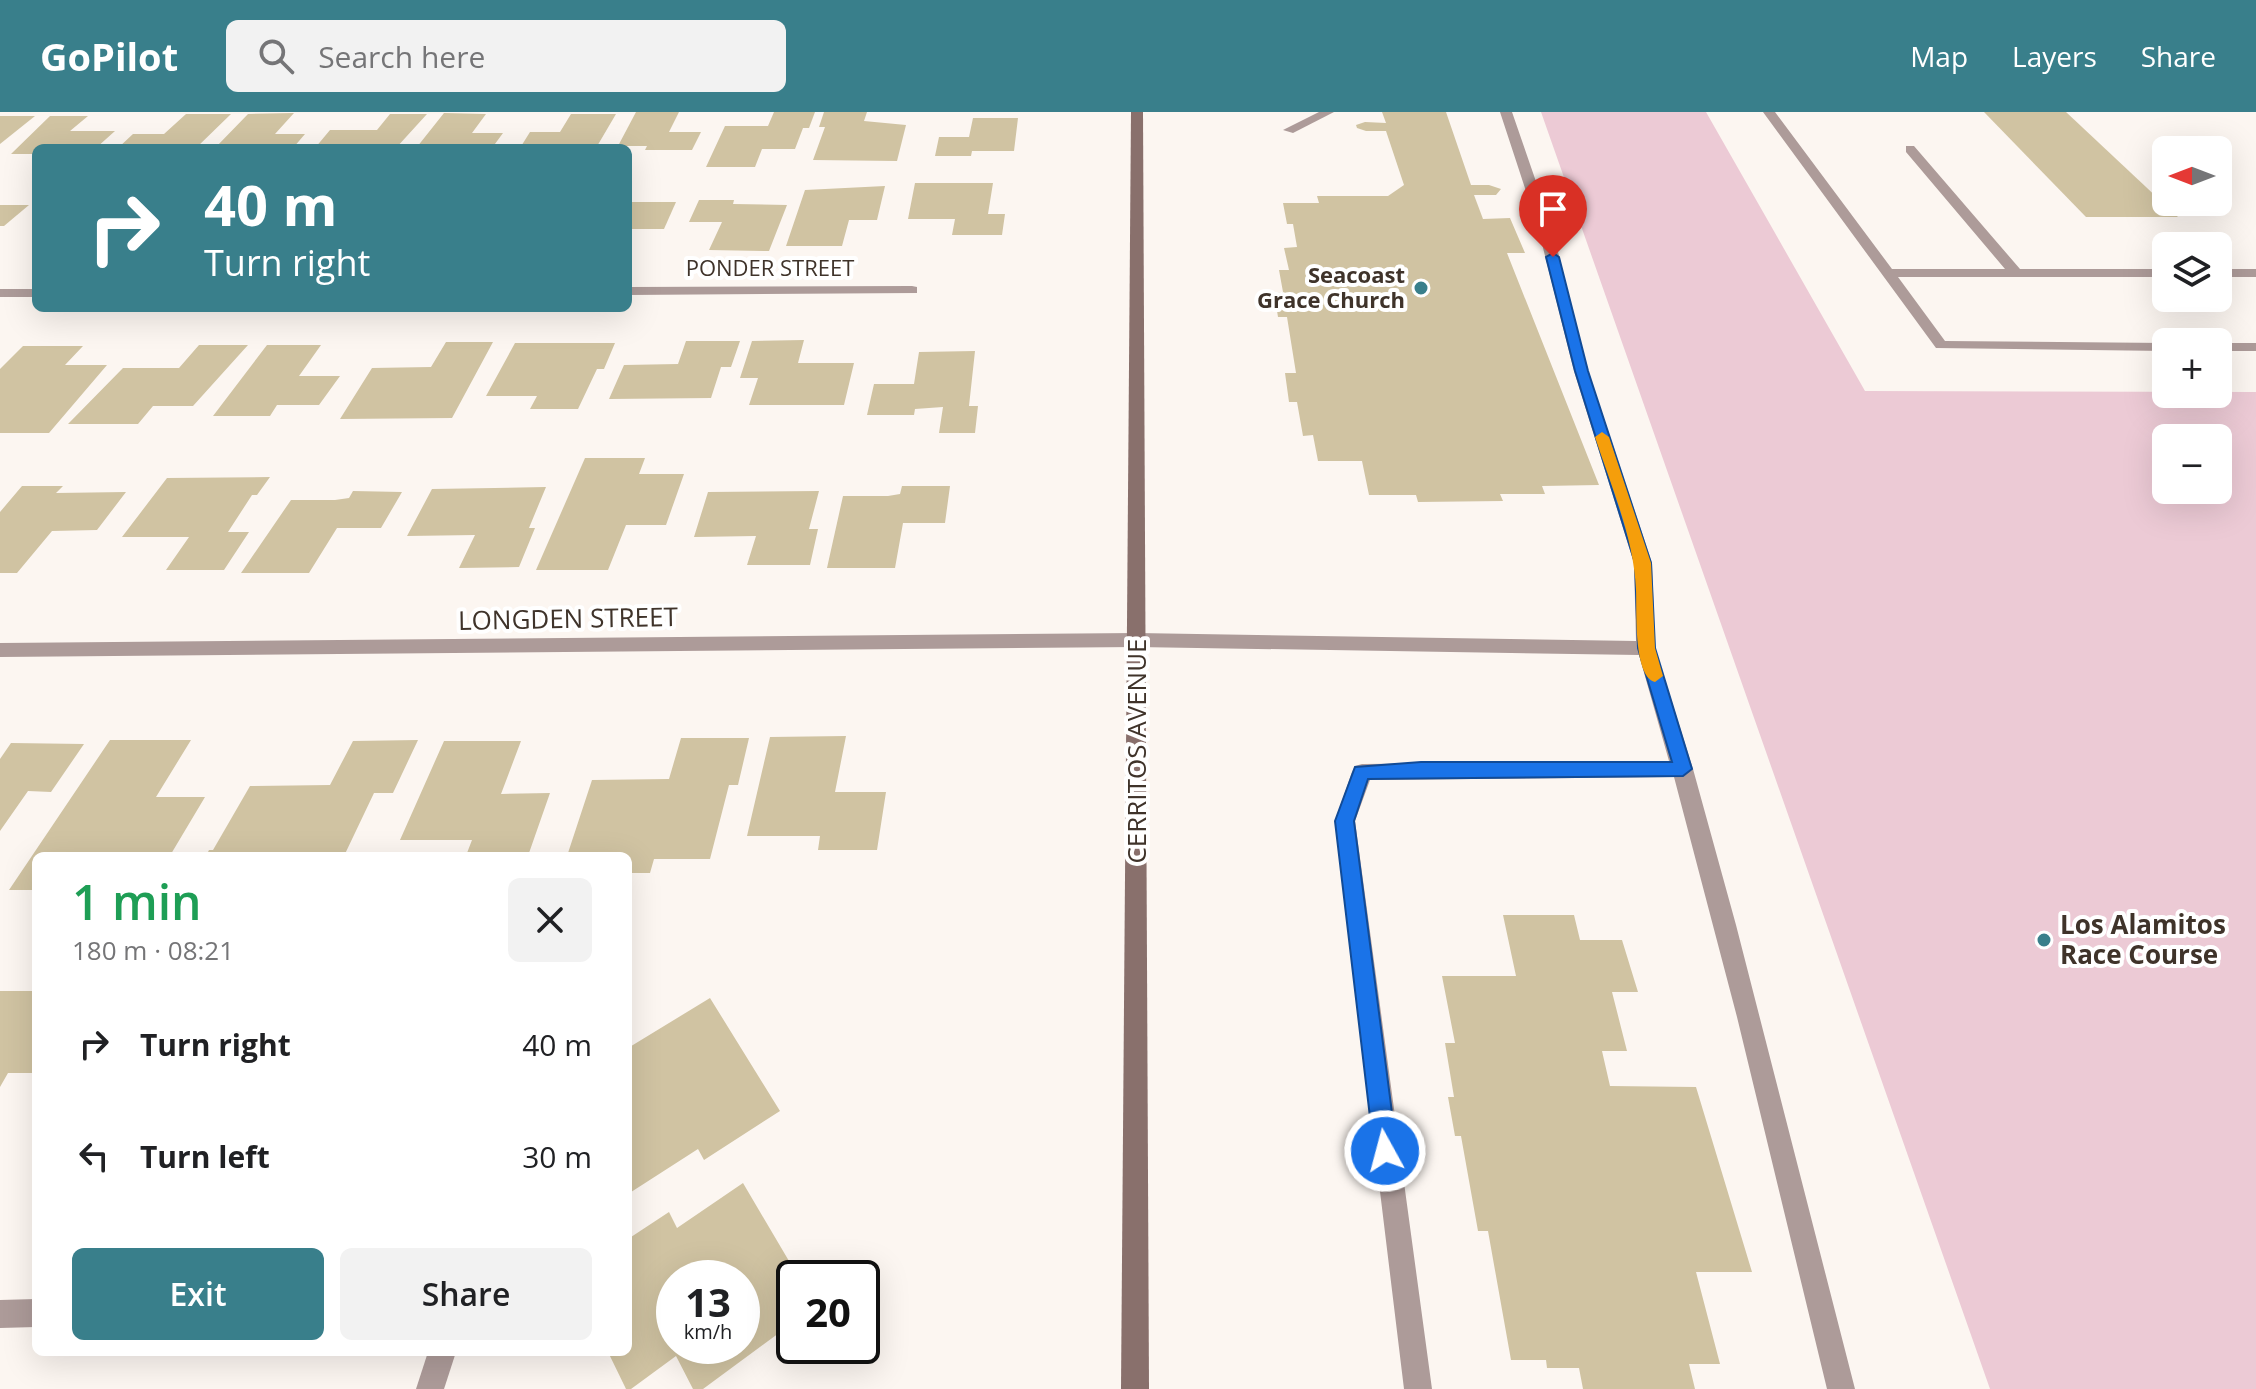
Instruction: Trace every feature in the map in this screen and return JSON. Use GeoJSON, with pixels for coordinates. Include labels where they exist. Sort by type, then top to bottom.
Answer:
{"type":"FeatureCollection","features":[{"type":"Feature","properties":{"kind":"main road","name":"CERRITOS AVENUE"},"geometry":{"type":"LineString","coordinates":[[1135,1389],[1137,112]]}},
{"type":"Feature","properties":{"kind":"street"},"geometry":{"type":"LineString","coordinates":[[1289,130],[1328,112]]}},
{"type":"Feature","properties":{"kind":"street"},"geometry":{"type":"LineString","coordinates":[[1506,112],[1545,228],[1581,371],[1643,563],[1646,648],[1683,769],[1764,1070],[1841,1389]]}},
{"type":"Feature","properties":{"kind":"street"},"geometry":{"type":"LineString","coordinates":[[1769,112],[1941,345],[2152,347]]}},
{"type":"Feature","properties":{"kind":"street"},"geometry":{"type":"LineString","coordinates":[[1910,149],[2016,273]]}},
{"type":"Feature","properties":{"kind":"street"},"geometry":{"type":"LineString","coordinates":[[1888,273],[2152,273]]}},
{"type":"Feature","properties":{"kind":"street"},"geometry":{"type":"LineString","coordinates":[[2232,273],[2256,273]]}},
{"type":"Feature","properties":{"kind":"street","name":"PONDER STREET"},"geometry":{"type":"LineString","coordinates":[[632,291],[912,290]]}},
{"type":"Feature","properties":{"kind":"street"},"geometry":{"type":"LineString","coordinates":[[0,293],[32,293]]}},
{"type":"Feature","properties":{"kind":"street"},"geometry":{"type":"LineString","coordinates":[[2232,347],[2256,347]]}},
{"type":"Feature","properties":{"kind":"street","name":"LONGDEN STREET"},"geometry":{"type":"LineString","coordinates":[[0,650],[1137,640],[1646,648]]}},
{"type":"Feature","properties":{"kind":"street"},"geometry":{"type":"LineString","coordinates":[[1418,1389],[1345,821],[1362,772],[1421,769],[1683,769]]}},
{"type":"Feature","properties":{"kind":"street"},"geometry":{"type":"LineString","coordinates":[[0,1314],[32,1313]]}},
{"type":"Feature","properties":{"kind":"street"},"geometry":{"type":"LineString","coordinates":[[430,1389],[441,1356]]}},
{"type":"Feature","properties":{"kind":"shaded area","name":"Los Alamitos Race Course"},"geometry":{"type":"Polygon","coordinates":[[[1541,112],[1706,112],[1865,391],[2152,392],[2152,408],[2232,408],[2232,392],[2256,392],[2256,1389],[1990,1389],[1541,112]]]}},
{"type":"Feature","properties":{"kind":"building"},"geometry":{"type":"Polygon","coordinates":[[[636,112],[679,112],[669,132],[701,132],[692,150],[645,150],[647,146],[619,144],[636,112]]]}},
{"type":"Feature","properties":{"kind":"building"},"geometry":{"type":"Polygon","coordinates":[[[774,112],[815,112],[809,128],[803,128],[795,149],[762,149],[755,167],[706,167],[725,126],[768,126],[774,112]]]}},
{"type":"Feature","properties":{"kind":"building"},"geometry":{"type":"Polygon","coordinates":[[[824,112],[867,112],[864,121],[906,125],[897,161],[813,160],[825,127],[819,127],[824,112]]]}},
{"type":"Feature","properties":{"kind":"building"},"geometry":{"type":"Polygon","coordinates":[[[1382,112],[1446,112],[1471,185],[1501,189],[1496,195],[1474,195],[1483,219],[1510,218],[1525,253],[1507,253],[1599,485],[1542,486],[1545,494],[1500,494],[1503,501],[1418,502],[1416,495],[1369,495],[1362,461],[1318,461],[1313,435],[1303,436],[1297,402],[1289,402],[1285,373],[1296,373],[1287,317],[1278,317],[1274,292],[1283,292],[1279,270],[1289,270],[1284,248],[1297,247],[1293,224],[1287,224],[1283,203],[1319,203],[1317,196],[1388,196],[1404,185],[1386,131],[1366,131],[1356,125],[1386,123],[1382,112]]]}},
{"type":"Feature","properties":{"kind":"building"},"geometry":{"type":"Polygon","coordinates":[[[1984,112],[2066,112],[2152,193],[2152,216],[2178,217],[2086,217],[1984,112]]]}},
{"type":"Feature","properties":{"kind":"building"},"geometry":{"type":"Polygon","coordinates":[[[294,113],[275,134],[305,134],[296,144],[219,144],[248,114],[294,113]]]}},
{"type":"Feature","properties":{"kind":"building"},"geometry":{"type":"Polygon","coordinates":[[[444,113],[486,114],[472,133],[503,133],[495,144],[419,144],[444,113]]]}},
{"type":"Feature","properties":{"kind":"building"},"geometry":{"type":"Polygon","coordinates":[[[186,114],[231,114],[200,144],[122,144],[133,134],[164,134],[186,114]]]}},
{"type":"Feature","properties":{"kind":"building"},"geometry":{"type":"Polygon","coordinates":[[[390,114],[427,114],[400,144],[318,144],[330,130],[377,130],[390,114]]]}},
{"type":"Feature","properties":{"kind":"building"},"geometry":{"type":"Polygon","coordinates":[[[571,114],[616,114],[598,144],[522,144],[530,132],[560,132],[571,114]]]}},
{"type":"Feature","properties":{"kind":"building"},"geometry":{"type":"Polygon","coordinates":[[[0,116],[35,116],[0,144],[0,116]]]}},
{"type":"Feature","properties":{"kind":"building"},"geometry":{"type":"Polygon","coordinates":[[[50,116],[88,116],[70,131],[115,131],[100,144],[32,144],[32,154],[11,154],[50,116]]]}},
{"type":"Feature","properties":{"kind":"building"},"geometry":{"type":"Polygon","coordinates":[[[973,118],[1018,118],[1014,151],[972,151],[971,156],[935,156],[939,137],[969,137],[973,118]]]}},
{"type":"Feature","properties":{"kind":"building"},"geometry":{"type":"Polygon","coordinates":[[[915,183],[993,183],[988,214],[1005,214],[1002,235],[952,235],[955,219],[908,219],[915,183]]]}},
{"type":"Feature","properties":{"kind":"building"},"geometry":{"type":"Polygon","coordinates":[[[885,186],[877,220],[849,220],[842,246],[786,246],[805,190],[885,186]]]}},
{"type":"Feature","properties":{"kind":"building"},"geometry":{"type":"Polygon","coordinates":[[[699,200],[787,205],[769,251],[709,250],[722,222],[689,222],[699,200]]]}},
{"type":"Feature","properties":{"kind":"building"},"geometry":{"type":"Polygon","coordinates":[[[632,202],[676,202],[664,229],[632,229],[632,202]]]}},
{"type":"Feature","properties":{"kind":"building"},"geometry":{"type":"Polygon","coordinates":[[[0,205],[29,205],[0,226],[0,205]]]}},
{"type":"Feature","properties":{"kind":"building"},"geometry":{"type":"Polygon","coordinates":[[[804,340],[798,363],[854,363],[844,405],[749,405],[758,378],[740,378],[752,341],[804,340]]]}},
{"type":"Feature","properties":{"kind":"building"},"geometry":{"type":"Polygon","coordinates":[[[686,341],[740,341],[731,367],[721,367],[711,398],[609,399],[624,365],[678,364],[686,341]]]}},
{"type":"Feature","properties":{"kind":"building"},"geometry":{"type":"Polygon","coordinates":[[[446,342],[493,342],[452,418],[340,419],[372,368],[431,367],[446,342]]]}},
{"type":"Feature","properties":{"kind":"building"},"geometry":{"type":"Polygon","coordinates":[[[515,343],[615,343],[604,369],[597,369],[578,409],[530,409],[537,396],[486,396],[515,343]]]}},
{"type":"Feature","properties":{"kind":"building"},"geometry":{"type":"Polygon","coordinates":[[[199,345],[248,345],[193,406],[153,406],[138,424],[68,424],[123,368],[179,368],[199,345]]]}},
{"type":"Feature","properties":{"kind":"building"},"geometry":{"type":"Polygon","coordinates":[[[267,345],[321,345],[299,376],[340,376],[319,405],[277,405],[270,416],[213,416],[267,345]]]}},
{"type":"Feature","properties":{"kind":"building"},"geometry":{"type":"Polygon","coordinates":[[[23,346],[83,346],[65,365],[107,365],[49,433],[0,433],[0,369],[23,346]]]}},
{"type":"Feature","properties":{"kind":"building"},"geometry":{"type":"Polygon","coordinates":[[[975,351],[969,406],[978,406],[975,433],[939,433],[943,407],[915,409],[914,415],[867,415],[874,384],[914,384],[919,352],[975,351]]]}},
{"type":"Feature","properties":{"kind":"building"},"geometry":{"type":"Polygon","coordinates":[[[585,458],[645,458],[639,474],[684,474],[666,525],[626,525],[608,570],[536,570],[585,458]]]}},
{"type":"Feature","properties":{"kind":"building"},"geometry":{"type":"Polygon","coordinates":[[[270,477],[257,495],[252,495],[228,532],[249,532],[224,570],[166,570],[189,537],[122,537],[167,478],[270,477]]]}},
{"type":"Feature","properties":{"kind":"building"},"geometry":{"type":"Polygon","coordinates":[[[22,486],[63,486],[56,493],[126,492],[97,530],[52,531],[17,573],[0,573],[0,512],[22,486]]]}},
{"type":"Feature","properties":{"kind":"building"},"geometry":{"type":"Polygon","coordinates":[[[902,486],[950,486],[945,523],[903,523],[895,568],[827,568],[843,496],[900,494],[902,486]]]}},
{"type":"Feature","properties":{"kind":"building"},"geometry":{"type":"Polygon","coordinates":[[[546,487],[529,528],[535,528],[519,567],[459,568],[475,535],[407,536],[432,489],[546,487]]]}},
{"type":"Feature","properties":{"kind":"building"},"geometry":{"type":"Polygon","coordinates":[[[353,491],[402,492],[381,528],[337,528],[309,573],[241,573],[291,500],[349,498],[353,491]]]}},
{"type":"Feature","properties":{"kind":"building"},"geometry":{"type":"Polygon","coordinates":[[[819,491],[809,529],[818,529],[810,565],[747,565],[756,536],[694,537],[708,492],[819,491]]]}},
{"type":"Feature","properties":{"kind":"building"},"geometry":{"type":"Polygon","coordinates":[[[846,736],[835,792],[886,792],[877,850],[818,850],[820,836],[747,836],[770,737],[846,736]]]}},
{"type":"Feature","properties":{"kind":"building"},"geometry":{"type":"Polygon","coordinates":[[[681,738],[749,738],[738,785],[729,785],[710,859],[654,859],[650,873],[632,873],[632,852],[568,852],[592,780],[669,779],[681,738]]]}},
{"type":"Feature","properties":{"kind":"building"},"geometry":{"type":"Polygon","coordinates":[[[110,740],[191,740],[156,797],[205,797],[172,852],[35,852],[110,740]]]}},
{"type":"Feature","properties":{"kind":"building"},"geometry":{"type":"Polygon","coordinates":[[[418,740],[393,793],[374,793],[346,852],[208,852],[213,850],[250,786],[330,785],[353,741],[418,740]]]}},
{"type":"Feature","properties":{"kind":"building"},"geometry":{"type":"Polygon","coordinates":[[[444,741],[521,741],[501,794],[550,793],[529,852],[467,852],[472,840],[400,840],[444,741]]]}},
{"type":"Feature","properties":{"kind":"building"},"geometry":{"type":"Polygon","coordinates":[[[11,743],[84,744],[51,792],[28,791],[0,831],[0,759],[11,743]]]}},
{"type":"Feature","properties":{"kind":"building"},"geometry":{"type":"Polygon","coordinates":[[[32,856],[32,890],[9,890],[32,856]]]}},
{"type":"Feature","properties":{"kind":"building"},"geometry":{"type":"Polygon","coordinates":[[[1503,915],[1574,915],[1580,940],[1622,940],[1638,992],[1612,992],[1627,1051],[1602,1051],[1610,1086],[1696,1087],[1752,1272],[1696,1272],[1720,1364],[1689,1364],[1695,1389],[1583,1389],[1579,1368],[1547,1368],[1546,1360],[1511,1360],[1488,1231],[1478,1231],[1461,1136],[1455,1136],[1448,1097],[1454,1097],[1445,1043],[1455,1043],[1442,976],[1516,976],[1503,915]]]}},
{"type":"Feature","properties":{"kind":"building"},"geometry":{"type":"Polygon","coordinates":[[[0,991],[32,991],[32,1073],[8,1073],[0,1087],[0,991]]]}},
{"type":"Feature","properties":{"kind":"building"},"geometry":{"type":"Polygon","coordinates":[[[710,998],[780,1111],[704,1160],[698,1149],[632,1191],[632,1046],[710,998]]]}},
{"type":"Feature","properties":{"kind":"building"},"geometry":{"type":"Polygon","coordinates":[[[743,1183],[788,1260],[776,1260],[776,1335],[760,1347],[760,1260],[656,1260],[656,1364],[665,1364],[631,1389],[626,1389],[610,1356],[632,1356],[632,1236],[669,1212],[677,1228],[743,1183]]]}},
{"type":"Feature","properties":{"kind":"building"},"geometry":{"type":"Polygon","coordinates":[[[680,1364],[737,1364],[703,1389],[693,1389],[680,1364]]]}},
{"type":"Feature","properties":{"kind":"slow traffic"},"geometry":{"type":"LineString","coordinates":[[1602,437],[1643,563],[1646,648],[1655,676]]}},
{"type":"Feature","properties":{"kind":"place","name":"Seacoast Grace Church"},"geometry":{"type":"Point","coordinates":[1421,288]}},
{"type":"Feature","properties":{"kind":"place","name":"Los Alamitos Race Course"},"geometry":{"type":"Point","coordinates":[2044,940]}},
{"type":"Feature","properties":{"kind":"route"},"geometry":{"type":"LineString","coordinates":[[1385,1151],[1345,821],[1362,772],[1421,769],[1683,769],[1646,648],[1643,563],[1581,371],[1553,257]]}}]}
